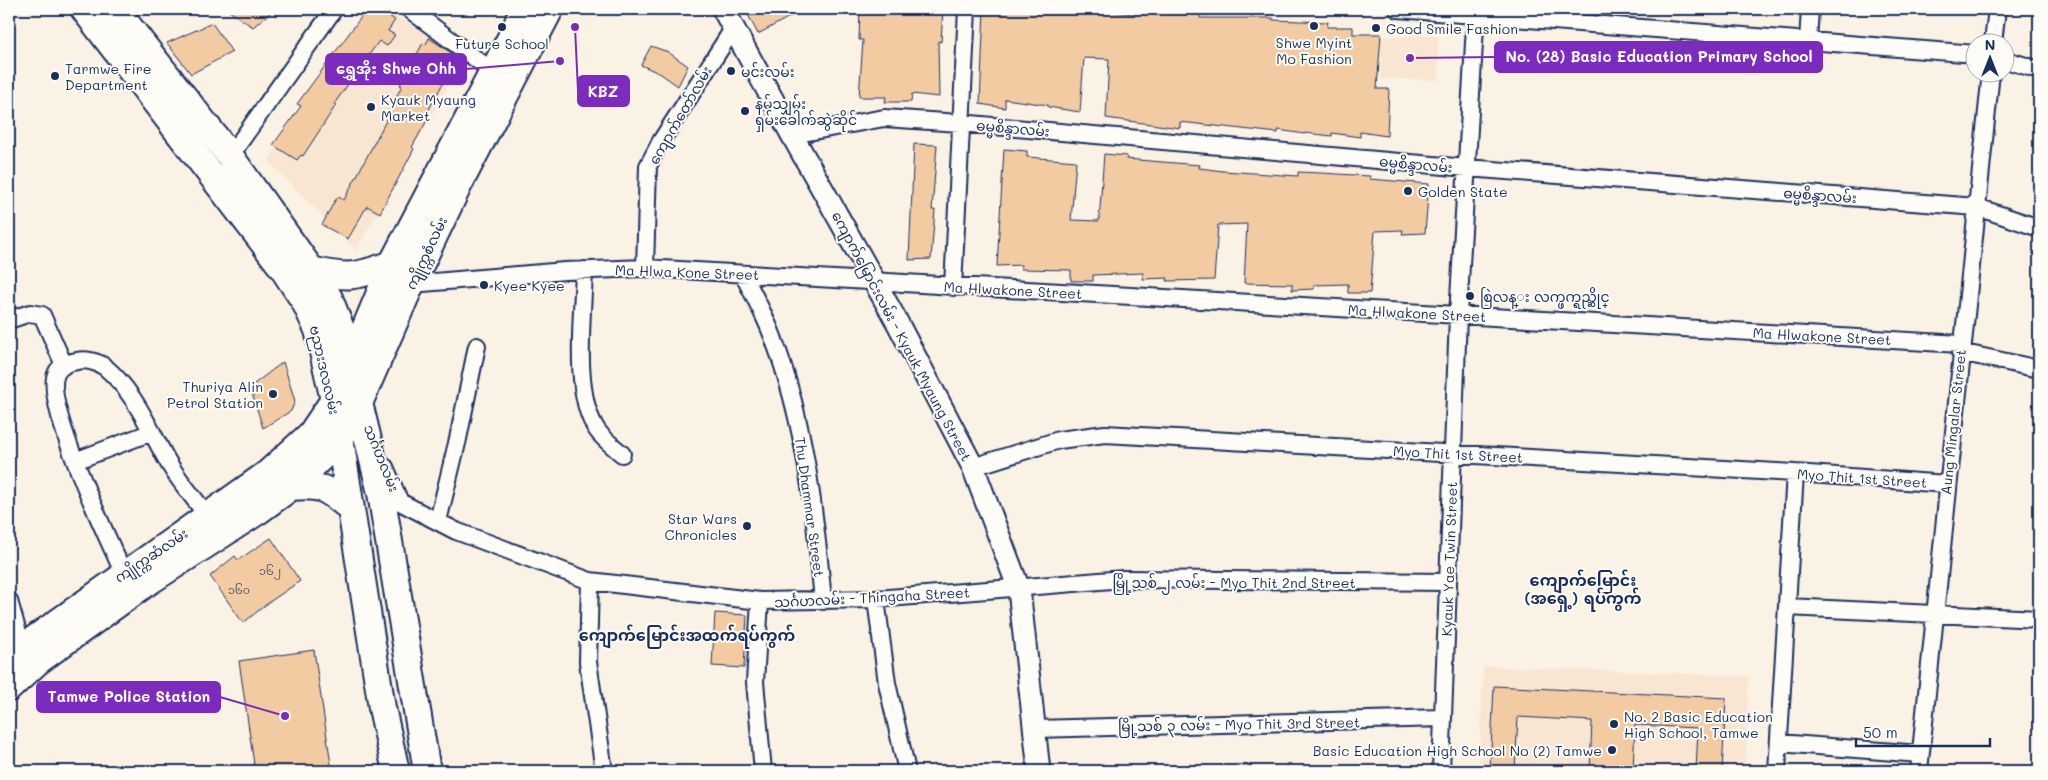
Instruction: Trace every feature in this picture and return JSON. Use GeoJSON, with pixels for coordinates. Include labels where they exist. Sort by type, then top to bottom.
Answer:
{"type":"FeatureCollection","features":[{"type":"Feature","properties":{"kind":"main road","name":"ကျိုက္ကစံလမ်း"},"geometry":{"type":"LineString","coordinates":[[292,452],[311,434],[334,400],[392,264],[516,28],[523,9]]}},
{"type":"Feature","properties":{"kind":"main road","name":"ကျိုက္ကစံလမ်း"},"geometry":{"type":"LineString","coordinates":[[291,487],[340,440],[360,402],[411,284],[459,184],[550,9]]}},
{"type":"Feature","properties":{"kind":"main road","name":"ဗညားဒလလမ်း"},"geometry":{"type":"LineString","coordinates":[[101,12],[222,146],[329,298],[342,329],[381,493],[427,771]]}},
{"type":"Feature","properties":{"kind":"main road","name":"ဗညားဒလလမ်း"},"geometry":{"type":"LineString","coordinates":[[101,12],[194,152],[282,268],[305,302],[318,330],[334,400],[382,708],[396,771]]}},
{"type":"Feature","properties":{"kind":"main road"},"geometry":{"type":"LineString","coordinates":[[194,152],[222,146]]}},
{"type":"Feature","properties":{"kind":"main road"},"geometry":{"type":"LineString","coordinates":[[311,270],[337,276],[360,276],[392,264]]}},
{"type":"Feature","properties":{"kind":"main road","name":"ကျိုက္ကဆံလမ်း"},"geometry":{"type":"LineString","coordinates":[[16,652],[124,574],[208,517],[267,474],[292,452]]}},
{"type":"Feature","properties":{"kind":"main road"},"geometry":{"type":"LineString","coordinates":[[291,487],[312,485],[328,490],[350,507]]}},
{"type":"Feature","properties":{"kind":"main road","name":"ကျိုက္ကဆံလမ်း"},"geometry":{"type":"LineString","coordinates":[[9,688],[38,661],[145,584],[258,511],[291,487]]}},
{"type":"Feature","properties":{"kind":"street"},"geometry":{"type":"LineString","coordinates":[[222,146],[334,9]]}},
{"type":"Feature","properties":{"kind":"street"},"geometry":{"type":"LineString","coordinates":[[409,9],[492,71]]}},
{"type":"Feature","properties":{"kind":"street","name":"ကျောက်မြောင်းလမ်း - Kyauk Myaung Street"},"geometry":{"type":"LineString","coordinates":[[723,9],[896,320],[973,467],[1019,589],[1039,771]]}},
{"type":"Feature","properties":{"kind":"street"},"geometry":{"type":"LineString","coordinates":[[953,287],[967,9]]}},
{"type":"Feature","properties":{"kind":"street"},"geometry":{"type":"LineString","coordinates":[[1398,9],[1476,12],[1966,53]]}},
{"type":"Feature","properties":{"kind":"street"},"geometry":{"type":"LineString","coordinates":[[1808,41],[1810,9]]}},
{"type":"Feature","properties":{"kind":"street"},"geometry":{"type":"LineString","coordinates":[[1995,32],[1997,9]]}},
{"type":"Feature","properties":{"kind":"street","name":"Kyauk Yae Twin Street"},"geometry":{"type":"LineString","coordinates":[[1441,771],[1458,316],[1476,12]]}},
{"type":"Feature","properties":{"kind":"street","name":"ကျောက်တော်လမ်း"},"geometry":{"type":"LineString","coordinates":[[645,268],[648,166],[666,133],[733,29]]}},
{"type":"Feature","properties":{"kind":"street"},"geometry":{"type":"LineString","coordinates":[[2016,63],[2039,70]]}},
{"type":"Feature","properties":{"kind":"street","name":"Aung Mingalar Street"},"geometry":{"type":"LineString","coordinates":[[1918,771],[1990,82]]}},
{"type":"Feature","properties":{"kind":"street","name":"ဓမ္မစိန္ဒာလမ်း"},"geometry":{"type":"LineString","coordinates":[[792,135],[884,118],[1467,168],[1977,207],[2039,228]]}},
{"type":"Feature","properties":{"kind":"street","name":"Ma Hlwa Kone Street"},"geometry":{"type":"LineString","coordinates":[[411,284],[584,270],[645,268],[873,281]]}},
{"type":"Feature","properties":{"kind":"street"},"geometry":{"type":"LineString","coordinates":[[584,270],[581,363],[585,404],[597,430],[622,454]]}},
{"type":"Feature","properties":{"kind":"street","name":"Thu Dhammar Street"},"geometry":{"type":"LineString","coordinates":[[744,274],[774,338],[791,394],[808,474],[823,601]]}},
{"type":"Feature","properties":{"kind":"street","name":"Ma Hlwakone Street"},"geometry":{"type":"LineString","coordinates":[[873,281],[1961,348],[2039,369]]}},
{"type":"Feature","properties":{"kind":"street"},"geometry":{"type":"LineString","coordinates":[[9,320],[30,313],[42,315],[64,365]]}},
{"type":"Feature","properties":{"kind":"street"},"geometry":{"type":"LineString","coordinates":[[438,521],[458,439],[477,346]]}},
{"type":"Feature","properties":{"kind":"street"},"geometry":{"type":"LineString","coordinates":[[124,574],[88,495],[54,394],[56,374],[64,365],[84,359],[104,366],[131,394],[169,464],[208,517]]}},
{"type":"Feature","properties":{"kind":"street","name":"သင်္ဂဟလမ်း"},"geometry":{"type":"LineString","coordinates":[[360,402],[400,502],[438,521]]}},
{"type":"Feature","properties":{"kind":"street"},"geometry":{"type":"LineString","coordinates":[[75,461],[152,432]]}},
{"type":"Feature","properties":{"kind":"street","name":"Myo Thit 1st Street"},"geometry":{"type":"LineString","coordinates":[[973,467],[1059,440],[1105,434],[1796,473],[1947,484]]}},
{"type":"Feature","properties":{"kind":"street"},"geometry":{"type":"LineString","coordinates":[[1777,771],[1796,473]]}},
{"type":"Feature","properties":{"kind":"street","name":"သင်္ဂဟလမ်း - Thingaha Street"},"geometry":{"type":"LineString","coordinates":[[438,521],[456,531],[590,581],[760,601],[876,599],[1019,589]]}},
{"type":"Feature","properties":{"kind":"street","name":"မြို့သစ် ၂ လမ်း - Myo Thit 2nd Street"},"geometry":{"type":"LineString","coordinates":[[1019,589],[1124,579],[1448,582]]}},
{"type":"Feature","properties":{"kind":"street"},"geometry":{"type":"LineString","coordinates":[[590,581],[588,662],[604,771]]}},
{"type":"Feature","properties":{"kind":"street"},"geometry":{"type":"LineString","coordinates":[[876,599],[887,683],[907,771]]}},
{"type":"Feature","properties":{"kind":"street"},"geometry":{"type":"LineString","coordinates":[[9,601],[16,652]]}},
{"type":"Feature","properties":{"kind":"street"},"geometry":{"type":"LineString","coordinates":[[760,601],[754,682],[763,771]]}},
{"type":"Feature","properties":{"kind":"street"},"geometry":{"type":"LineString","coordinates":[[1787,607],[2039,619]]}},
{"type":"Feature","properties":{"kind":"street","name":"မြို့သစ် ၃ လမ်း - Myo Thit 3rd Street"},"geometry":{"type":"LineString","coordinates":[[1035,729],[1443,718]]}},
{"type":"Feature","properties":{"kind":"street"},"geometry":{"type":"LineString","coordinates":[[1779,743],[1920,754]]}},
{"type":"Feature","properties":{"kind":"shaded area","name":"Kyauk Myaung Market"},"geometry":{"type":"Polygon","coordinates":[[[372,9],[383,9],[466,54],[356,251],[268,161],[372,9]]]}},
{"type":"Feature","properties":{"kind":"shaded area"},"geometry":{"type":"Polygon","coordinates":[[[1438,35],[1439,80],[1381,79],[1381,37],[1438,35]]]}},
{"type":"Feature","properties":{"kind":"shaded area","name":"No. 2 Basic Education High School, Tamwe"},"geometry":{"type":"Polygon","coordinates":[[[1483,666],[1749,676],[1745,771],[1479,771],[1483,666]]]}},
{"type":"Feature","properties":{"kind":"building"},"geometry":{"type":"Polygon","coordinates":[[[226,9],[275,9],[253,27],[226,9]]]}},
{"type":"Feature","properties":{"kind":"building"},"geometry":{"type":"Polygon","coordinates":[[[367,9],[379,9],[395,20],[388,31],[395,35],[387,46],[379,41],[334,104],[336,105],[303,156],[301,155],[297,160],[273,145],[301,106],[297,104],[367,9]]]}},
{"type":"Feature","properties":{"kind":"building"},"geometry":{"type":"Polygon","coordinates":[[[745,9],[804,9],[758,34],[745,9]]]}},
{"type":"Feature","properties":{"kind":"building"},"geometry":{"type":"Polygon","coordinates":[[[860,9],[943,9],[941,42],[938,41],[939,97],[912,94],[911,102],[885,102],[886,97],[859,97],[863,40],[859,40],[860,9]]]}},
{"type":"Feature","properties":{"kind":"building"},"geometry":{"type":"Polygon","coordinates":[[[984,9],[1100,9],[1133,14],[1133,9],[1175,10],[1175,14],[1201,14],[1200,18],[1273,18],[1273,20],[1328,22],[1327,27],[1353,27],[1353,34],[1381,34],[1377,89],[1389,89],[1387,136],[1360,132],[1360,137],[1332,133],[1332,136],[1305,134],[1278,130],[1278,133],[1180,122],[1180,128],[1106,118],[1109,59],[1084,58],[1080,112],[1005,99],[1005,108],[980,104],[984,9]]]}},
{"type":"Feature","properties":{"kind":"building"},"geometry":{"type":"Polygon","coordinates":[[[212,23],[232,52],[191,74],[167,43],[212,23]]]}},
{"type":"Feature","properties":{"kind":"building"},"geometry":{"type":"Polygon","coordinates":[[[429,38],[453,54],[438,81],[443,83],[427,113],[430,115],[412,147],[414,149],[380,213],[367,206],[348,239],[322,225],[338,197],[344,200],[388,117],[386,116],[402,86],[400,85],[423,43],[426,44],[429,38]]]}},
{"type":"Feature","properties":{"kind":"building"},"geometry":{"type":"Polygon","coordinates":[[[651,46],[668,52],[688,66],[678,86],[661,74],[641,65],[651,46]]]}},
{"type":"Feature","properties":{"kind":"building"},"geometry":{"type":"Polygon","coordinates":[[[914,144],[937,145],[932,210],[935,210],[931,259],[909,260],[914,144]]]}},
{"type":"Feature","properties":{"kind":"building"},"geometry":{"type":"Polygon","coordinates":[[[1004,149],[1027,151],[1027,157],[1076,161],[1071,220],[1099,221],[1104,154],[1127,156],[1126,159],[1200,165],[1199,168],[1223,171],[1298,176],[1298,172],[1370,176],[1370,179],[1429,184],[1425,233],[1402,234],[1403,230],[1375,231],[1370,293],[1348,293],[1348,284],[1314,285],[1314,289],[1292,290],[1292,284],[1244,283],[1247,224],[1218,225],[1214,280],[1167,281],[1168,278],[1143,279],[1143,273],[1093,275],[1093,281],[1071,281],[1071,270],[1021,269],[1021,265],[997,266],[1004,149]]]}},
{"type":"Feature","properties":{"kind":"building","name":"Thuriya Alin Petrol Station"},"geometry":{"type":"Polygon","coordinates":[[[283,362],[295,401],[291,411],[263,428],[250,387],[283,362]]]}},
{"type":"Feature","properties":{"kind":"building"},"geometry":{"type":"Polygon","coordinates":[[[271,538],[300,581],[243,623],[210,576],[235,556],[238,560],[271,538]]]}},
{"type":"Feature","properties":{"kind":"building"},"geometry":{"type":"Polygon","coordinates":[[[715,613],[747,615],[744,668],[712,666],[715,613]]]}},
{"type":"Feature","properties":{"kind":"building"},"geometry":{"type":"Polygon","coordinates":[[[314,650],[332,771],[255,771],[239,661],[314,650]]]}},
{"type":"Feature","properties":{"kind":"building","name":"Basic Education High School No (2) Tamwe"},"geometry":{"type":"Polygon","coordinates":[[[1494,686],[1726,698],[1722,771],[1696,771],[1698,728],[1635,725],[1633,771],[1590,771],[1592,721],[1518,717],[1515,771],[1490,771],[1494,686]]]}},
{"type":"Feature","properties":{"kind":"place","name":"Shwe Myint Mo Fashion"},"geometry":{"type":"Point","coordinates":[1314,26]}},
{"type":"Feature","properties":{"kind":"place","name":"Future School"},"geometry":{"type":"Point","coordinates":[502,27]}},
{"type":"Feature","properties":{"kind":"place","name":"KBZ"},"geometry":{"type":"Point","coordinates":[575,27]}},
{"type":"Feature","properties":{"kind":"place","name":"Good Smile Fashion"},"geometry":{"type":"Point","coordinates":[1376,28]}},
{"type":"Feature","properties":{"kind":"place","name":"No. (28) Basic Education Primary School"},"geometry":{"type":"Point","coordinates":[1410,58]}},
{"type":"Feature","properties":{"kind":"place","name":"ရွှေအိုး Shwe Ohh"},"geometry":{"type":"Point","coordinates":[560,61]}},
{"type":"Feature","properties":{"kind":"place","name":"မင်းလမ်း"},"geometry":{"type":"Point","coordinates":[731,71]}},
{"type":"Feature","properties":{"kind":"place","name":"Tarmwe Fire Department"},"geometry":{"type":"Point","coordinates":[55,76]}},
{"type":"Feature","properties":{"kind":"place","name":"Kyauk Myaung Market"},"geometry":{"type":"Point","coordinates":[371,107]}},
{"type":"Feature","properties":{"kind":"place","name":"နမ့်သျှမ်း ရှမ်းခေါက်ဆွဲဆိုင်"},"geometry":{"type":"Point","coordinates":[745,111]}},
{"type":"Feature","properties":{"kind":"place","name":"Golden State"},"geometry":{"type":"Point","coordinates":[1408,191]}},
{"type":"Feature","properties":{"kind":"place","name":"Kyee Kyee"},"geometry":{"type":"Point","coordinates":[484,285]}},
{"type":"Feature","properties":{"kind":"place","name":"စြဲလန္း လက္ဖက္ရည္ဆိုင္"},"geometry":{"type":"Point","coordinates":[1470,296]}},
{"type":"Feature","properties":{"kind":"place","name":"Thuriya Alin Petrol Station"},"geometry":{"type":"Point","coordinates":[273,394]}},
{"type":"Feature","properties":{"kind":"place","name":"Star Wars Chronicles"},"geometry":{"type":"Point","coordinates":[747,526]}},
{"type":"Feature","properties":{"kind":"place","name":"Tamwe Police Station"},"geometry":{"type":"Point","coordinates":[285,716]}},
{"type":"Feature","properties":{"kind":"place","name":"No. 2 Basic Education High School, Tamwe"},"geometry":{"type":"Point","coordinates":[1614,724]}},
{"type":"Feature","properties":{"kind":"place","name":"Basic Education High School No (2) Tamwe"},"geometry":{"type":"Point","coordinates":[1612,750]}},
{"type":"Feature","properties":{"kind":"district","name":"ကျောက်မြောင်း (အရှေ့) ရပ်ကွက်"},"geometry":{"type":"Point","coordinates":[1583,588]}},
{"type":"Feature","properties":{"kind":"district","name":"ကျောက်မြောင်းအထက်ရပ်ကွက်"},"geometry":{"type":"Point","coordinates":[687,634]}}]}
